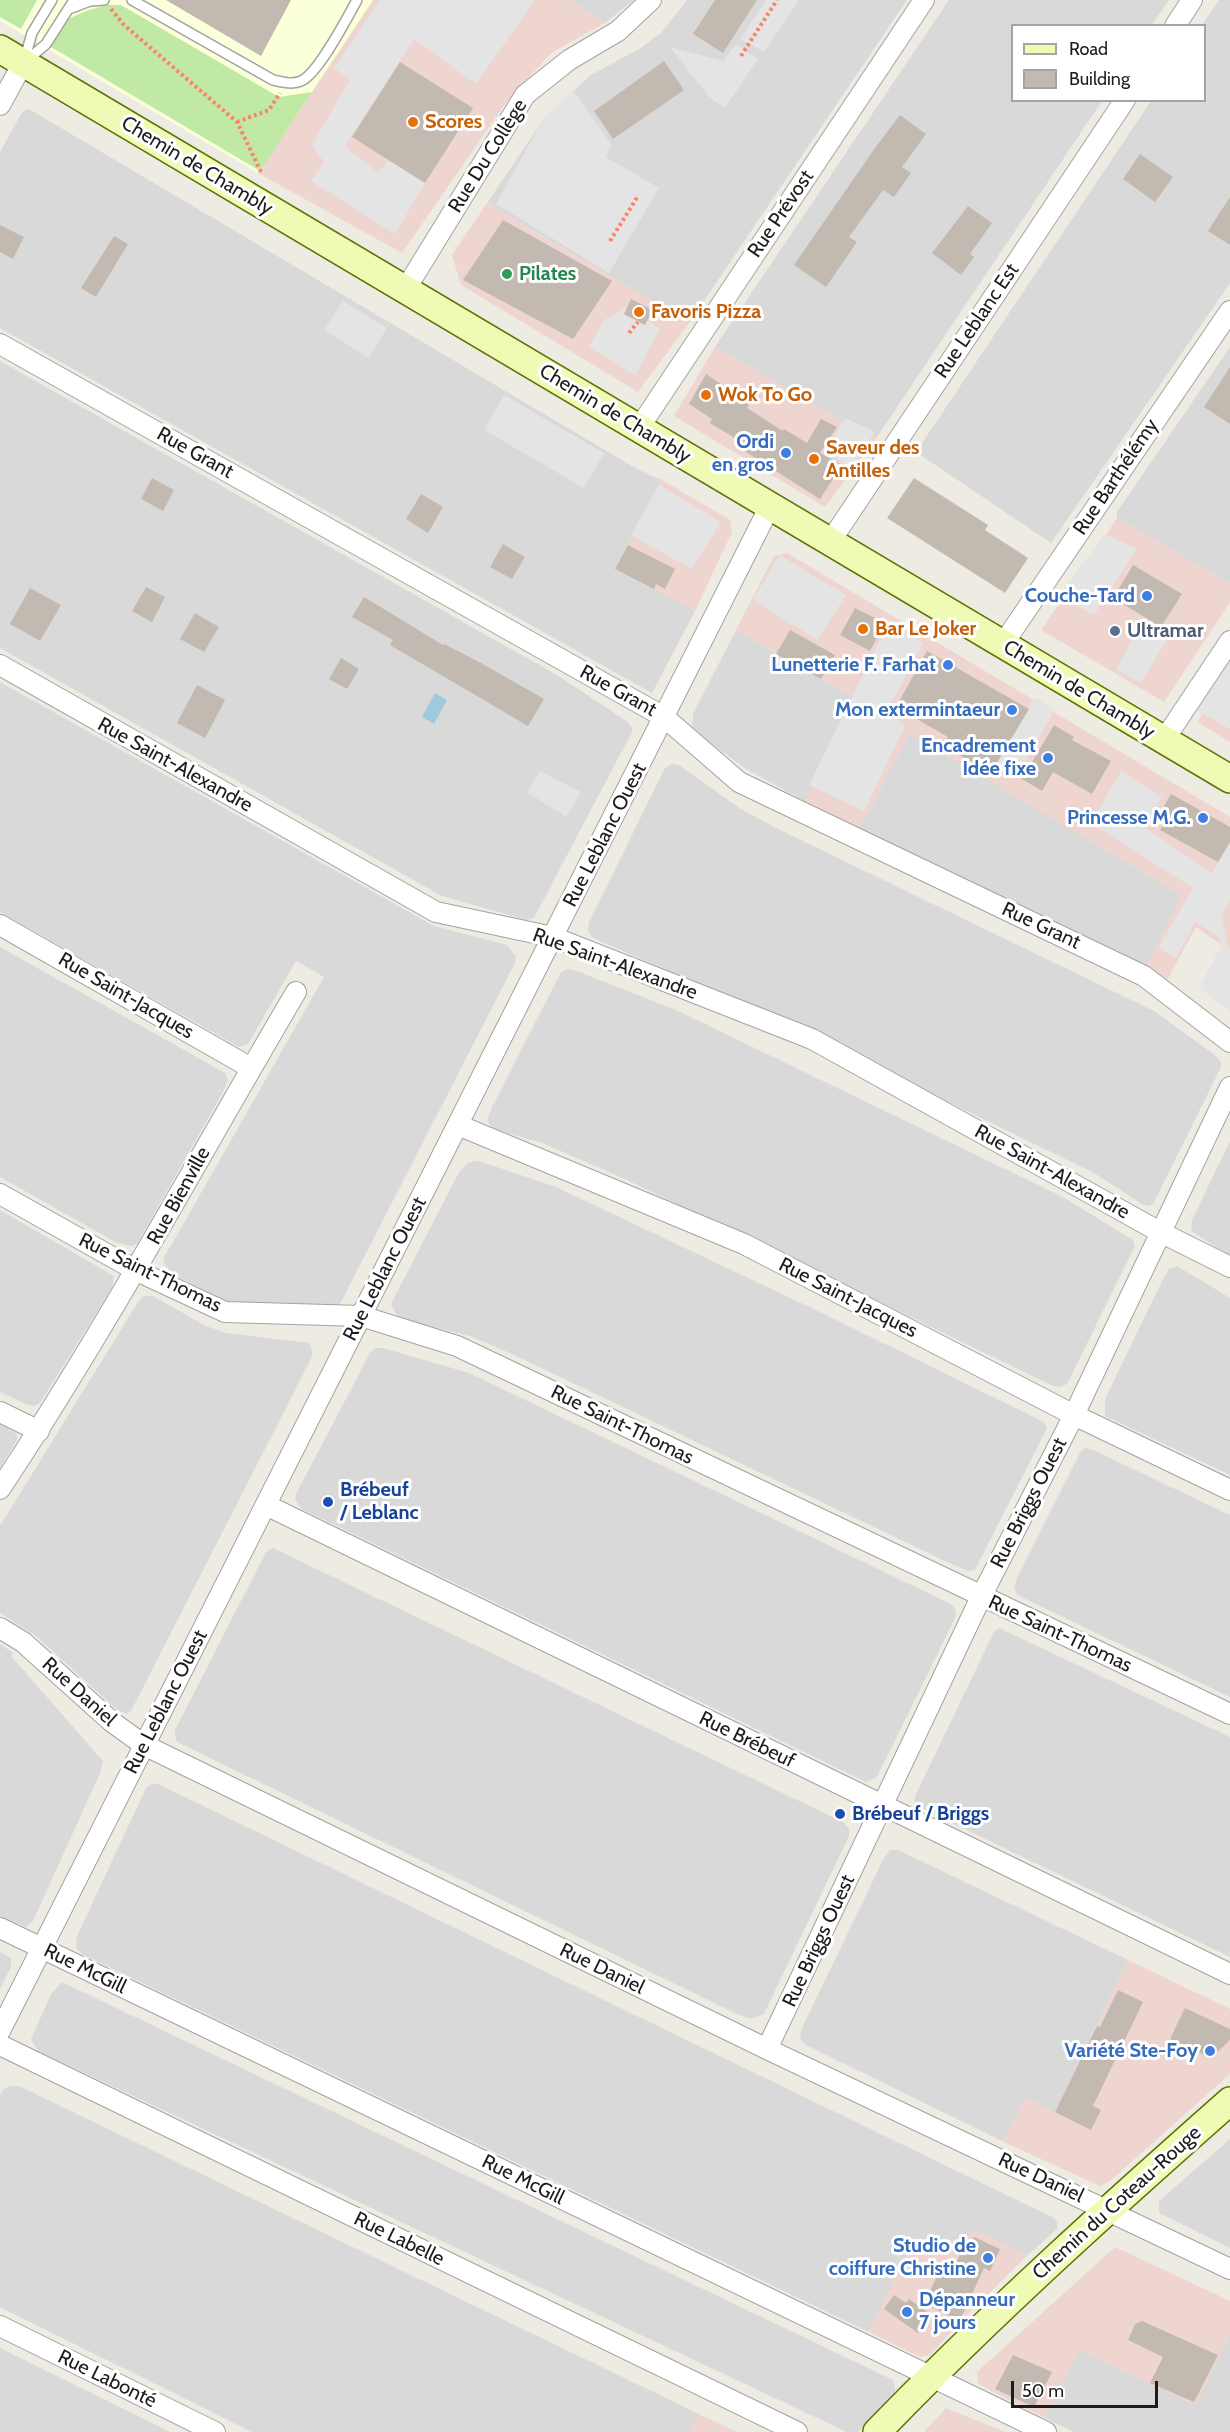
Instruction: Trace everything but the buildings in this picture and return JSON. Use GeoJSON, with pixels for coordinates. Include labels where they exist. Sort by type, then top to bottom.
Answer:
{"type":"FeatureCollection","features":[{"type":"Feature","properties":{"kind":"main road","name":"Chemin de Chambly"},"geometry":{"type":"LineString","coordinates":[[0,50],[1230,779]]}},
{"type":"Feature","properties":{"kind":"main road","name":"Chemin du Coteau-Rouge"},"geometry":{"type":"LineString","coordinates":[[877,2432],[931,2376],[1108,2209],[1230,2101]]}},
{"type":"Feature","properties":{"kind":"street","name":"Rue Du Collège"},"geometry":{"type":"LineString","coordinates":[[405,290],[525,95],[568,60],[618,31],[651,0]]}},
{"type":"Feature","properties":{"kind":"street","name":"Rue Prévost"},"geometry":{"type":"LineString","coordinates":[[639,428],[924,0]]}},
{"type":"Feature","properties":{"kind":"street"},"geometry":{"type":"LineString","coordinates":[[1176,24],[1192,0]]}},
{"type":"Feature","properties":{"kind":"street"},"geometry":{"type":"LineString","coordinates":[[0,105],[23,63]]}},
{"type":"Feature","properties":{"kind":"street","name":"Rue Leblanc Est"},"geometry":{"type":"LineString","coordinates":[[830,542],[1124,102]]}},
{"type":"Feature","properties":{"kind":"street","name":"Rue Barthélémy"},"geometry":{"type":"LineString","coordinates":[[1003,644],[1230,311]]}},
{"type":"Feature","properties":{"kind":"street","name":"Rue Grant"},"geometry":{"type":"LineString","coordinates":[[0,344],[664,717],[739,782],[1144,976],[1230,1042]]}},
{"type":"Feature","properties":{"kind":"street","name":"Rue Leblanc Ouest"},"geometry":{"type":"LineString","coordinates":[[0,2031],[770,506]]}},
{"type":"Feature","properties":{"kind":"street"},"geometry":{"type":"LineString","coordinates":[[1164,740],[1230,641]]}},
{"type":"Feature","properties":{"kind":"street","name":"Rue Saint-Alexandre"},"geometry":{"type":"LineString","coordinates":[[0,665],[436,912],[553,937],[812,1039],[1160,1232],[1230,1267]]}},
{"type":"Feature","properties":{"kind":"street","name":"Rue Saint-Jacques"},"geometry":{"type":"LineString","coordinates":[[0,925],[251,1068]]}},
{"type":"Feature","properties":{"kind":"street","name":"Rue Bienville"},"geometry":{"type":"LineString","coordinates":[[0,1489],[39,1431],[136,1271],[296,992]]}},
{"type":"Feature","properties":{"kind":"street","name":"Rue Briggs Ouest"},"geometry":{"type":"LineString","coordinates":[[767,2049],[981,1597],[1074,1414],[1230,1087]]}},
{"type":"Feature","properties":{"kind":"street","name":"Rue Saint-Jacques"},"geometry":{"type":"LineString","coordinates":[[458,1125],[744,1244],[1074,1414],[1230,1490]]}},
{"type":"Feature","properties":{"kind":"street","name":"Rue Saint-Thomas"},"geometry":{"type":"LineString","coordinates":[[0,1194],[136,1271],[225,1312],[361,1316],[457,1346],[1230,1714]]}},
{"type":"Feature","properties":{"kind":"street"},"geometry":{"type":"LineString","coordinates":[[0,1412],[39,1431]]}},
{"type":"Feature","properties":{"kind":"street","name":"Rue Brébeuf"},"geometry":{"type":"LineString","coordinates":[[266,1505],[1230,1974]]}},
{"type":"Feature","properties":{"kind":"street","name":"Rue Daniel"},"geometry":{"type":"LineString","coordinates":[[0,1628],[23,1642],[112,1722],[144,1745],[767,2049],[1108,2209],[1230,2269]]}},
{"type":"Feature","properties":{"kind":"street","name":"Rue McGill"},"geometry":{"type":"LineString","coordinates":[[0,1928],[1046,2432]]}},
{"type":"Feature","properties":{"kind":"street","name":"Rue Labelle"},"geometry":{"type":"LineString","coordinates":[[0,2045],[797,2432]]}},
{"type":"Feature","properties":{"kind":"street","name":"Rue Labonté"},"geometry":{"type":"LineString","coordinates":[[0,2326],[215,2432]]}},
{"type":"Feature","properties":{"kind":"lane"},"geometry":{"type":"LineString","coordinates":[[23,63],[32,33],[52,0]]}},
{"type":"Feature","properties":{"kind":"lane"},"geometry":{"type":"LineString","coordinates":[[124,0],[133,1],[273,80],[288,83],[301,81],[315,70],[357,0]]}},
{"type":"Feature","properties":{"kind":"lane"},"geometry":{"type":"LineString","coordinates":[[23,63],[46,44],[72,4],[107,3]]}},
{"type":"Feature","properties":{"kind":"path"},"geometry":{"type":"LineString","coordinates":[[741,56],[777,0]]}},
{"type":"Feature","properties":{"kind":"path"},"geometry":{"type":"LineString","coordinates":[[107,3],[124,25],[237,122],[261,172]]}},
{"type":"Feature","properties":{"kind":"path"},"geometry":{"type":"LineString","coordinates":[[237,122],[269,110],[288,83]]}},
{"type":"Feature","properties":{"kind":"path"},"geometry":{"type":"LineString","coordinates":[[610,241],[638,196]]}},
{"type":"Feature","properties":{"kind":"path"},"geometry":{"type":"LineString","coordinates":[[629,333],[638,322]]}},
{"type":"Feature","properties":{"kind":"shaded area"},"geometry":{"type":"Polygon","coordinates":[[[0,0],[373,0],[258,173],[0,21],[0,0]]]}},
{"type":"Feature","properties":{"kind":"shaded area"},"geometry":{"type":"Polygon","coordinates":[[[373,0],[569,0],[605,23],[551,53],[505,104],[402,253],[258,173],[373,0]]]}},
{"type":"Feature","properties":{"kind":"shaded area"},"geometry":{"type":"Polygon","coordinates":[[[380,0],[535,0],[476,84],[414,39],[345,146],[378,173],[389,160],[425,183],[395,234],[311,181],[324,162],[312,145],[350,79],[334,68],[380,0]]]}},
{"type":"Feature","properties":{"kind":"shaded area"},"geometry":{"type":"Polygon","coordinates":[[[569,0],[634,0],[605,23],[569,0]]]}},
{"type":"Feature","properties":{"kind":"shaded area"},"geometry":{"type":"Polygon","coordinates":[[[687,0],[907,0],[689,323],[487,203],[543,120],[591,75],[641,48],[662,32],[687,0]]]}},
{"type":"Feature","properties":{"kind":"shaded area"},"geometry":{"type":"Polygon","coordinates":[[[766,0],[799,0],[764,52],[740,39],[766,0]]]}},
{"type":"Feature","properties":{"kind":"shaded area"},"geometry":{"type":"Polygon","coordinates":[[[949,0],[1169,0],[1153,24],[1011,24],[1011,102],[1101,102],[875,440],[715,347],[949,0]]]}},
{"type":"Feature","properties":{"kind":"shaded area"},"geometry":{"type":"Polygon","coordinates":[[[1219,0],[1230,0],[1230,283],[1051,543],[916,452],[1150,102],[1206,102],[1206,24],[1203,24],[1219,0]]]}},
{"type":"Feature","properties":{"kind":"shaded area"},"geometry":{"type":"Polygon","coordinates":[[[736,44],[758,59],[725,108],[709,97],[670,47],[723,61],[736,44]]]}},
{"type":"Feature","properties":{"kind":"shaded area"},"geometry":{"type":"Polygon","coordinates":[[[573,90],[612,145],[606,157],[659,188],[609,273],[496,204],[543,120],[573,90]]]}},
{"type":"Feature","properties":{"kind":"shaded area"},"geometry":{"type":"Polygon","coordinates":[[[29,109],[637,469],[662,480],[616,569],[695,611],[652,693],[0,328],[0,152],[21,114],[29,109]]]}},
{"type":"Feature","properties":{"kind":"shaded area"},"geometry":{"type":"Polygon","coordinates":[[[487,203],[689,323],[638,392],[461,285],[452,255],[487,203]]]}},
{"type":"Feature","properties":{"kind":"shaded area"},"geometry":{"type":"Polygon","coordinates":[[[343,301],[387,328],[369,358],[324,330],[343,301]]]}},
{"type":"Feature","properties":{"kind":"shaded area"},"geometry":{"type":"Polygon","coordinates":[[[627,307],[660,329],[635,375],[589,347],[604,320],[627,307]]]}},
{"type":"Feature","properties":{"kind":"shaded area"},"geometry":{"type":"Polygon","coordinates":[[[715,347],[875,440],[825,507],[674,416],[715,347]]]}},
{"type":"Feature","properties":{"kind":"shaded area"},"geometry":{"type":"Polygon","coordinates":[[[1230,347],[1230,584],[1117,518],[1117,512],[1230,347]]]}},
{"type":"Feature","properties":{"kind":"shaded area"},"geometry":{"type":"Polygon","coordinates":[[[0,361],[557,675],[628,722],[632,732],[534,918],[527,920],[442,896],[0,648],[0,361]]]}},
{"type":"Feature","properties":{"kind":"shaded area"},"geometry":{"type":"Polygon","coordinates":[[[504,395],[604,453],[584,488],[484,430],[504,395]]]}},
{"type":"Feature","properties":{"kind":"shaded area"},"geometry":{"type":"Polygon","coordinates":[[[845,418],[875,432],[851,467],[825,452],[845,418]]]}},
{"type":"Feature","properties":{"kind":"shaded area"},"geometry":{"type":"Polygon","coordinates":[[[662,480],[730,520],[732,532],[695,611],[615,569],[662,480]]]}},
{"type":"Feature","properties":{"kind":"shaded area"},"geometry":{"type":"Polygon","coordinates":[[[659,485],[721,522],[692,569],[631,535],[659,485]]]}},
{"type":"Feature","properties":{"kind":"shaded area"},"geometry":{"type":"Polygon","coordinates":[[[1117,518],[1230,584],[1230,602],[1164,702],[1041,630],[1117,518]]]}},
{"type":"Feature","properties":{"kind":"shaded area"},"geometry":{"type":"Polygon","coordinates":[[[1105,534],[1137,549],[1094,615],[1059,596],[1105,534]]]}},
{"type":"Feature","properties":{"kind":"shaded area"},"geometry":{"type":"Polygon","coordinates":[[[787,553],[1230,817],[1230,951],[1196,927],[1167,980],[1146,967],[1182,895],[909,734],[860,829],[806,802],[854,698],[736,630],[774,556],[787,553]]]}},
{"type":"Feature","properties":{"kind":"shaded area"},"geometry":{"type":"Polygon","coordinates":[[[779,555],[846,595],[817,640],[753,600],[779,555]]]}},
{"type":"Feature","properties":{"kind":"shaded area"},"geometry":{"type":"Polygon","coordinates":[[[890,619],[923,644],[887,711],[905,726],[864,811],[809,785],[890,619]]]}},
{"type":"Feature","properties":{"kind":"shaded area"},"geometry":{"type":"Polygon","coordinates":[[[1141,624],[1168,639],[1140,683],[1116,669],[1141,624]]]}},
{"type":"Feature","properties":{"kind":"shaded area"},"geometry":{"type":"Polygon","coordinates":[[[736,630],[854,698],[806,802],[746,769],[692,729],[693,714],[736,630]]]}},
{"type":"Feature","properties":{"kind":"shaded area"},"geometry":{"type":"Polygon","coordinates":[[[1230,656],[1230,729],[1196,710],[1230,656]]]}},
{"type":"Feature","properties":{"kind":"shaded area"},"geometry":{"type":"Polygon","coordinates":[[[1230,671],[1230,742],[1197,722],[1230,671]]]}},
{"type":"Feature","properties":{"kind":"shaded area"},"geometry":{"type":"Polygon","coordinates":[[[0,682],[434,926],[507,945],[516,957],[515,963],[340,1304],[333,1311],[224,1301],[171,1273],[164,1262],[164,1257],[324,977],[296,961],[248,1044],[239,1047],[0,912],[0,682]]]}},
{"type":"Feature","properties":{"kind":"shaded area"},"geometry":{"type":"Polygon","coordinates":[[[1034,697],[1055,710],[1018,774],[996,761],[1034,697]]]}},
{"type":"Feature","properties":{"kind":"shaded area"},"geometry":{"type":"Polygon","coordinates":[[[909,733],[1182,895],[1146,967],[860,829],[909,733]]]}},
{"type":"Feature","properties":{"kind":"shaded area"},"geometry":{"type":"Polygon","coordinates":[[[672,764],[679,765],[739,808],[776,828],[1154,1011],[1215,1055],[1221,1062],[1221,1067],[1153,1204],[1147,1206],[1142,1204],[1094,1173],[772,1016],[593,938],[588,931],[589,922],[665,768],[672,764]]]}},
{"type":"Feature","properties":{"kind":"shaded area"},"geometry":{"type":"Polygon","coordinates":[[[540,771],[581,792],[566,817],[527,792],[540,771]]]}},
{"type":"Feature","properties":{"kind":"shaded area"},"geometry":{"type":"Polygon","coordinates":[[[1121,771],[1162,797],[1144,827],[1212,873],[1230,843],[1230,901],[1222,915],[1227,947],[1230,949],[1230,1011],[1199,988],[1221,946],[1218,937],[1195,922],[1176,958],[1158,948],[1193,888],[1091,823],[1121,771]]]}},
{"type":"Feature","properties":{"kind":"shaded area"},"geometry":{"type":"Polygon","coordinates":[[[0,947],[225,1073],[228,1080],[223,1092],[137,1244],[132,1246],[117,1243],[0,1177],[0,947]]]}},
{"type":"Feature","properties":{"kind":"shaded area"},"geometry":{"type":"Polygon","coordinates":[[[566,969],[574,970],[676,1010],[1063,1197],[1133,1240],[1135,1246],[1067,1384],[1060,1387],[1053,1386],[625,1179],[542,1143],[497,1130],[490,1125],[487,1120],[492,1107],[560,974],[566,969]]]}},
{"type":"Feature","properties":{"kind":"shaded area"},"geometry":{"type":"Polygon","coordinates":[[[1230,1141],[1230,1256],[1191,1231],[1192,1220],[1230,1141]]]}},
{"type":"Feature","properties":{"kind":"shaded area"},"geometry":{"type":"Polygon","coordinates":[[[479,1161],[556,1187],[822,1313],[1044,1422],[1047,1428],[975,1570],[968,1571],[947,1562],[512,1354],[470,1336],[398,1318],[391,1304],[459,1172],[469,1162],[479,1161]]]}},
{"type":"Feature","properties":{"kind":"shaded area"},"geometry":{"type":"Polygon","coordinates":[[[0,1210],[114,1276],[112,1288],[40,1403],[35,1406],[0,1392],[0,1210]]]}},
{"type":"Feature","properties":{"kind":"shaded area"},"geometry":{"type":"Polygon","coordinates":[[[1177,1266],[1230,1298],[1230,1475],[1105,1416],[1105,1399],[1163,1279],[1169,1269],[1177,1266]]]}},
{"type":"Feature","properties":{"kind":"shaded area"},"geometry":{"type":"Polygon","coordinates":[[[144,1296],[153,1296],[206,1326],[226,1333],[309,1343],[312,1357],[131,1711],[127,1714],[116,1709],[36,1636],[0,1613],[0,1526],[138,1302],[144,1296]]]}},
{"type":"Feature","properties":{"kind":"shaded area"},"geometry":{"type":"Polygon","coordinates":[[[375,1348],[383,1348],[469,1373],[951,1604],[956,1616],[877,1777],[866,1782],[302,1509],[295,1500],[296,1494],[370,1353],[375,1348]]]}},
{"type":"Feature","properties":{"kind":"shaded area"},"geometry":{"type":"Polygon","coordinates":[[[0,1424],[17,1434],[17,1440],[0,1468],[0,1424]]]}},
{"type":"Feature","properties":{"kind":"shaded area"},"geometry":{"type":"Polygon","coordinates":[[[1085,1448],[1230,1515],[1230,1697],[1017,1595],[1014,1587],[1017,1578],[1081,1451],[1085,1448]]]}},
{"type":"Feature","properties":{"kind":"shaded area"},"geometry":{"type":"Polygon","coordinates":[[[273,1548],[843,1822],[849,1829],[849,1836],[764,2014],[750,2019],[737,2014],[177,1742],[175,1730],[266,1552],[273,1548]]]}},
{"type":"Feature","properties":{"kind":"shaded area"},"geometry":{"type":"Polygon","coordinates":[[[999,1628],[1230,1737],[1230,1957],[917,1806],[914,1800],[916,1794],[994,1632],[999,1628]]]}},
{"type":"Feature","properties":{"kind":"shaded area"},"geometry":{"type":"Polygon","coordinates":[[[0,1644],[13,1653],[11,1656],[103,1761],[101,1771],[33,1921],[26,1927],[0,1916],[0,1644]]]}},
{"type":"Feature","properties":{"kind":"shaded area"},"geometry":{"type":"Polygon","coordinates":[[[151,1784],[158,1784],[1054,2218],[1057,2222],[1057,2229],[1028,2255],[972,2230],[959,2257],[916,2236],[869,2332],[82,1954],[76,1947],[77,1936],[146,1788],[151,1784]]]}},
{"type":"Feature","properties":{"kind":"shaded area"},"geometry":{"type":"Polygon","coordinates":[[[890,1850],[898,1850],[1128,1960],[1055,2112],[1025,2098],[1004,2142],[806,2045],[800,2039],[801,2030],[883,1860],[890,1850]]]}},
{"type":"Feature","properties":{"kind":"shaded area"},"geometry":{"type":"Polygon","coordinates":[[[0,1952],[11,1958],[11,1967],[0,1989],[0,1952]]]}},
{"type":"Feature","properties":{"kind":"shaded area"},"geometry":{"type":"Polygon","coordinates":[[[1128,1960],[1230,2009],[1230,2074],[1110,2181],[1100,2186],[1004,2142],[1025,2098],[1055,2112],[1128,1960]]]}},
{"type":"Feature","properties":{"kind":"shaded area"},"geometry":{"type":"Polygon","coordinates":[[[62,1982],[893,2380],[895,2393],[858,2432],[847,2432],[38,2051],[31,2039],[51,1994],[62,1982]]]}},
{"type":"Feature","properties":{"kind":"shaded area"},"geometry":{"type":"Polygon","coordinates":[[[9,2086],[19,2086],[699,2414],[689,2432],[252,2432],[0,2307],[0,2096],[9,2086]]]}},
{"type":"Feature","properties":{"kind":"shaded area"},"geometry":{"type":"Polygon","coordinates":[[[1230,2139],[1230,2248],[1159,2213],[1159,2201],[1230,2139]]]}},
{"type":"Feature","properties":{"kind":"shaded area"},"geometry":{"type":"Polygon","coordinates":[[[972,2230],[1028,2255],[930,2355],[920,2357],[869,2332],[916,2236],[959,2256],[972,2230]]]}},
{"type":"Feature","properties":{"kind":"shaded area"},"geometry":{"type":"Polygon","coordinates":[[[1115,2247],[1230,2301],[1230,2333],[1196,2405],[1079,2350],[1045,2418],[978,2384],[977,2372],[1115,2247]]]}},
{"type":"Feature","properties":{"kind":"shaded area"},"geometry":{"type":"Polygon","coordinates":[[[1230,2333],[1230,2432],[1074,2432],[1045,2418],[1079,2350],[1196,2404],[1230,2333]]]}},
{"type":"Feature","properties":{"kind":"shaded area"},"geometry":{"type":"Polygon","coordinates":[[[0,2348],[170,2432],[0,2432],[0,2348]]]}},
{"type":"Feature","properties":{"kind":"shaded area"},"geometry":{"type":"Polygon","coordinates":[[[946,2408],[1005,2432],[924,2432],[946,2408]]]}},
{"type":"Feature","properties":{"kind":"shaded area"},"geometry":{"type":"Polygon","coordinates":[[[699,2414],[737,2432],[689,2432],[699,2414]]]}},
{"type":"Feature","properties":{"kind":"green space"},"geometry":{"type":"Polygon","coordinates":[[[0,0],[37,0],[21,29],[0,17],[0,0]]]}},
{"type":"Feature","properties":{"kind":"green space"},"geometry":{"type":"Polygon","coordinates":[[[106,5],[121,5],[279,97],[312,92],[260,171],[46,44],[59,23],[106,5]]]}},
{"type":"Feature","properties":{"kind":"water"},"geometry":{"type":"Polygon","coordinates":[[[435,693],[447,700],[434,724],[422,717],[435,693]]]}},
{"type":"Feature","properties":{"kind":"place","name":"Scores"},"geometry":{"type":"Point","coordinates":[413,122]}},
{"type":"Feature","properties":{"kind":"place","name":"Pilates"},"geometry":{"type":"Point","coordinates":[507,274]}},
{"type":"Feature","properties":{"kind":"place","name":"Favoris Pizza"},"geometry":{"type":"Point","coordinates":[639,312]}},
{"type":"Feature","properties":{"kind":"place","name":"Wok To Go"},"geometry":{"type":"Point","coordinates":[706,395]}},
{"type":"Feature","properties":{"kind":"place","name":"Ordi en gros"},"geometry":{"type":"Point","coordinates":[786,453]}},
{"type":"Feature","properties":{"kind":"place","name":"Saveur des Antilles"},"geometry":{"type":"Point","coordinates":[814,459]}},
{"type":"Feature","properties":{"kind":"place","name":"Couche-Tard"},"geometry":{"type":"Point","coordinates":[1147,596]}},
{"type":"Feature","properties":{"kind":"place","name":"Bar Le Joker"},"geometry":{"type":"Point","coordinates":[863,629]}},
{"type":"Feature","properties":{"kind":"place","name":"Ultramar"},"geometry":{"type":"Point","coordinates":[1115,631]}},
{"type":"Feature","properties":{"kind":"place","name":"Lunetterie F. Farhat"},"geometry":{"type":"Point","coordinates":[948,665]}},
{"type":"Feature","properties":{"kind":"place","name":"Mon extermintaeur"},"geometry":{"type":"Point","coordinates":[1012,710]}},
{"type":"Feature","properties":{"kind":"place","name":"Encadrement Idée fixe"},"geometry":{"type":"Point","coordinates":[1048,758]}},
{"type":"Feature","properties":{"kind":"place","name":"Princesse M.G."},"geometry":{"type":"Point","coordinates":[1203,818]}},
{"type":"Feature","properties":{"kind":"place","name":"Brébeuf / Leblanc"},"geometry":{"type":"Point","coordinates":[328,1502]}},
{"type":"Feature","properties":{"kind":"place","name":"Brébeuf / Briggs"},"geometry":{"type":"Point","coordinates":[840,1814]}},
{"type":"Feature","properties":{"kind":"place","name":"Variété Ste-Foy"},"geometry":{"type":"Point","coordinates":[1210,2051]}},
{"type":"Feature","properties":{"kind":"place","name":"Studio de coiffure Christine"},"geometry":{"type":"Point","coordinates":[988,2258]}},
{"type":"Feature","properties":{"kind":"place","name":"Dépanneur 7 jours"},"geometry":{"type":"Point","coordinates":[907,2312]}}]}
